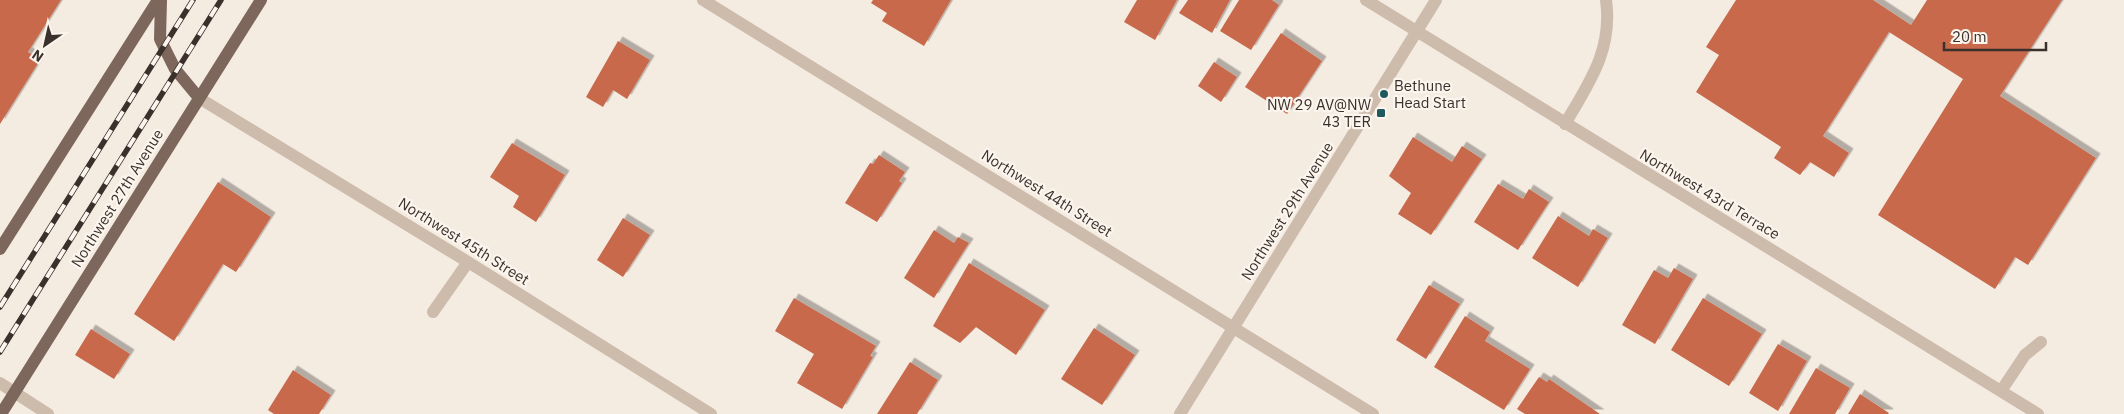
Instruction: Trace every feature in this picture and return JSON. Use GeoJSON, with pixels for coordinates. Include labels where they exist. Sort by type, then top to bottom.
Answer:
{"type":"FeatureCollection","features":[{"type":"Feature","properties":{"kind":"main road"},"geometry":{"type":"LineString","coordinates":[[160,0],[160,39],[175,69],[200,98]]}},
{"type":"Feature","properties":{"kind":"main road"},"geometry":{"type":"LineString","coordinates":[[0,249],[160,0]]}},
{"type":"Feature","properties":{"kind":"main road","name":"Northwest 27th Avenue"},"geometry":{"type":"LineString","coordinates":[[1,414],[261,0]]}},
{"type":"Feature","properties":{"kind":"street","name":"Northwest 44th Street"},"geometry":{"type":"LineString","coordinates":[[703,0],[1373,414]]}},
{"type":"Feature","properties":{"kind":"street","name":"Northwest 43rd Terrace"},"geometry":{"type":"LineString","coordinates":[[1366,0],[2038,414]]}},
{"type":"Feature","properties":{"kind":"street","name":"Northwest 29th Avenue"},"geometry":{"type":"LineString","coordinates":[[1180,414],[1436,0]]}},
{"type":"Feature","properties":{"kind":"street"},"geometry":{"type":"LineString","coordinates":[[1565,124],[1592,78],[1605,50],[1608,16],[1606,0]]}},
{"type":"Feature","properties":{"kind":"street","name":"Northwest 45th Street"},"geometry":{"type":"LineString","coordinates":[[200,98],[711,414]]}},
{"type":"Feature","properties":{"kind":"street"},"geometry":{"type":"LineString","coordinates":[[433,312],[468,262]]}},
{"type":"Feature","properties":{"kind":"street"},"geometry":{"type":"LineString","coordinates":[[2001,391],[2025,355],[2041,342]]}},
{"type":"Feature","properties":{"kind":"street"},"geometry":{"type":"LineString","coordinates":[[0,384],[48,414]]}},
{"type":"Feature","properties":{"kind":"building"},"geometry":{"type":"Polygon","coordinates":[[[0,0],[61,0],[28,52],[40,60],[0,124],[0,0]]]}},
{"type":"Feature","properties":{"kind":"building"},"geometry":{"type":"Polygon","coordinates":[[[873,0],[951,0],[924,46],[882,21],[887,13],[871,3],[873,0]]]}},
{"type":"Feature","properties":{"kind":"building"},"geometry":{"type":"Polygon","coordinates":[[[1137,0],[1177,0],[1155,40],[1124,22],[1137,0]]]}},
{"type":"Feature","properties":{"kind":"building"},"geometry":{"type":"Polygon","coordinates":[[[1188,0],[1230,0],[1212,33],[1179,13],[1188,0]]]}},
{"type":"Feature","properties":{"kind":"building"},"geometry":{"type":"Polygon","coordinates":[[[1239,0],[1272,0],[1279,5],[1251,50],[1220,31],[1239,0]]]}},
{"type":"Feature","properties":{"kind":"building"},"geometry":{"type":"Polygon","coordinates":[[[1736,0],[1873,0],[1911,25],[1927,0],[2062,0],[2000,96],[2096,158],[2028,265],[2015,257],[1995,289],[1878,215],[1963,79],[1889,32],[1823,136],[1849,153],[1834,177],[1810,162],[1800,175],[1774,158],[1781,147],[1696,92],[1719,55],[1706,47],[1736,0]]]}},
{"type":"Feature","properties":{"kind":"building"},"geometry":{"type":"Polygon","coordinates":[[[1281,33],[1322,61],[1287,114],[1245,87],[1281,33]]]}},
{"type":"Feature","properties":{"kind":"building"},"geometry":{"type":"Polygon","coordinates":[[[618,41],[650,60],[627,99],[613,90],[603,107],[586,97],[618,41]]]}},
{"type":"Feature","properties":{"kind":"building"},"geometry":{"type":"Polygon","coordinates":[[[1214,62],[1237,77],[1221,102],[1198,86],[1214,62]]]}},
{"type":"Feature","properties":{"kind":"building"},"geometry":{"type":"Polygon","coordinates":[[[1413,137],[1452,162],[1462,146],[1482,159],[1431,235],[1398,214],[1411,193],[1389,176],[1413,137]]]}},
{"type":"Feature","properties":{"kind":"building"},"geometry":{"type":"Polygon","coordinates":[[[512,143],[565,175],[536,222],[513,207],[519,196],[490,177],[512,143]]]}},
{"type":"Feature","properties":{"kind":"building"},"geometry":{"type":"Polygon","coordinates":[[[879,155],[905,172],[899,181],[902,183],[877,222],[845,203],[870,163],[873,164],[879,155]]]}},
{"type":"Feature","properties":{"kind":"building"},"geometry":{"type":"Polygon","coordinates":[[[218,182],[271,217],[236,272],[223,264],[174,341],[134,314],[218,182]]]}},
{"type":"Feature","properties":{"kind":"building"},"geometry":{"type":"Polygon","coordinates":[[[1498,184],[1523,199],[1529,189],[1549,202],[1518,250],[1474,222],[1498,184]]]}},
{"type":"Feature","properties":{"kind":"building"},"geometry":{"type":"Polygon","coordinates":[[[1558,216],[1589,236],[1593,229],[1608,238],[1578,287],[1532,258],[1558,216]]]}},
{"type":"Feature","properties":{"kind":"building"},"geometry":{"type":"Polygon","coordinates":[[[623,218],[650,235],[623,277],[597,260],[623,218]]]}},
{"type":"Feature","properties":{"kind":"building"},"geometry":{"type":"Polygon","coordinates":[[[934,230],[954,243],[958,237],[969,243],[934,298],[904,278],[934,230]]]}},
{"type":"Feature","properties":{"kind":"building"},"geometry":{"type":"Polygon","coordinates":[[[969,263],[1045,310],[1016,355],[976,327],[960,343],[933,326],[969,263]]]}},
{"type":"Feature","properties":{"kind":"building"},"geometry":{"type":"Polygon","coordinates":[[[1674,268],[1693,279],[1655,344],[1622,325],[1654,270],[1668,278],[1674,268]]]}},
{"type":"Feature","properties":{"kind":"building"},"geometry":{"type":"Polygon","coordinates":[[[1429,285],[1460,304],[1426,359],[1396,340],[1429,285]]]}},
{"type":"Feature","properties":{"kind":"building"},"geometry":{"type":"Polygon","coordinates":[[[794,298],[876,346],[870,356],[873,357],[842,409],[797,383],[814,354],[775,331],[794,298]]]}},
{"type":"Feature","properties":{"kind":"building"},"geometry":{"type":"Polygon","coordinates":[[[1703,298],[1762,334],[1729,386],[1671,350],[1703,298]]]}},
{"type":"Feature","properties":{"kind":"building"},"geometry":{"type":"Polygon","coordinates":[[[1465,316],[1490,332],[1485,341],[1530,369],[1504,410],[1434,367],[1465,316]]]}},
{"type":"Feature","properties":{"kind":"building"},"geometry":{"type":"Polygon","coordinates":[[[1094,328],[1135,355],[1102,405],[1061,379],[1094,328]]]}},
{"type":"Feature","properties":{"kind":"building"},"geometry":{"type":"Polygon","coordinates":[[[91,329],[130,354],[114,379],[75,355],[91,329]]]}},
{"type":"Feature","properties":{"kind":"building"},"geometry":{"type":"Polygon","coordinates":[[[1778,344],[1807,361],[1778,411],[1749,393],[1778,344]]]}},
{"type":"Feature","properties":{"kind":"building"},"geometry":{"type":"Polygon","coordinates":[[[910,362],[938,380],[917,414],[877,414],[910,362]]]}},
{"type":"Feature","properties":{"kind":"building"},"geometry":{"type":"Polygon","coordinates":[[[1816,368],[1850,388],[1835,414],[1789,414],[1816,368]]]}},
{"type":"Feature","properties":{"kind":"building"},"geometry":{"type":"Polygon","coordinates":[[[293,370],[331,395],[319,414],[274,414],[268,410],[293,370]]]}},
{"type":"Feature","properties":{"kind":"building"},"geometry":{"type":"Polygon","coordinates":[[[1539,377],[1547,382],[1549,379],[1600,414],[1525,414],[1517,409],[1539,377]]]}},
{"type":"Feature","properties":{"kind":"building"},"geometry":{"type":"Polygon","coordinates":[[[1860,394],[1889,413],[1848,414],[1860,394]]]}},
{"type":"Feature","properties":{"kind":"railway"},"geometry":{"type":"LineString","coordinates":[[0,307],[193,0]]}},
{"type":"Feature","properties":{"kind":"railway"},"geometry":{"type":"LineString","coordinates":[[0,352],[221,0]]}},
{"type":"Feature","properties":{"kind":"place","name":"Bethune Head Start"},"geometry":{"type":"Point","coordinates":[1384,94]}},
{"type":"Feature","properties":{"kind":"place","name":"NW 29 AV@NW 43 TER"},"geometry":{"type":"Point","coordinates":[1381,113]}}]}
